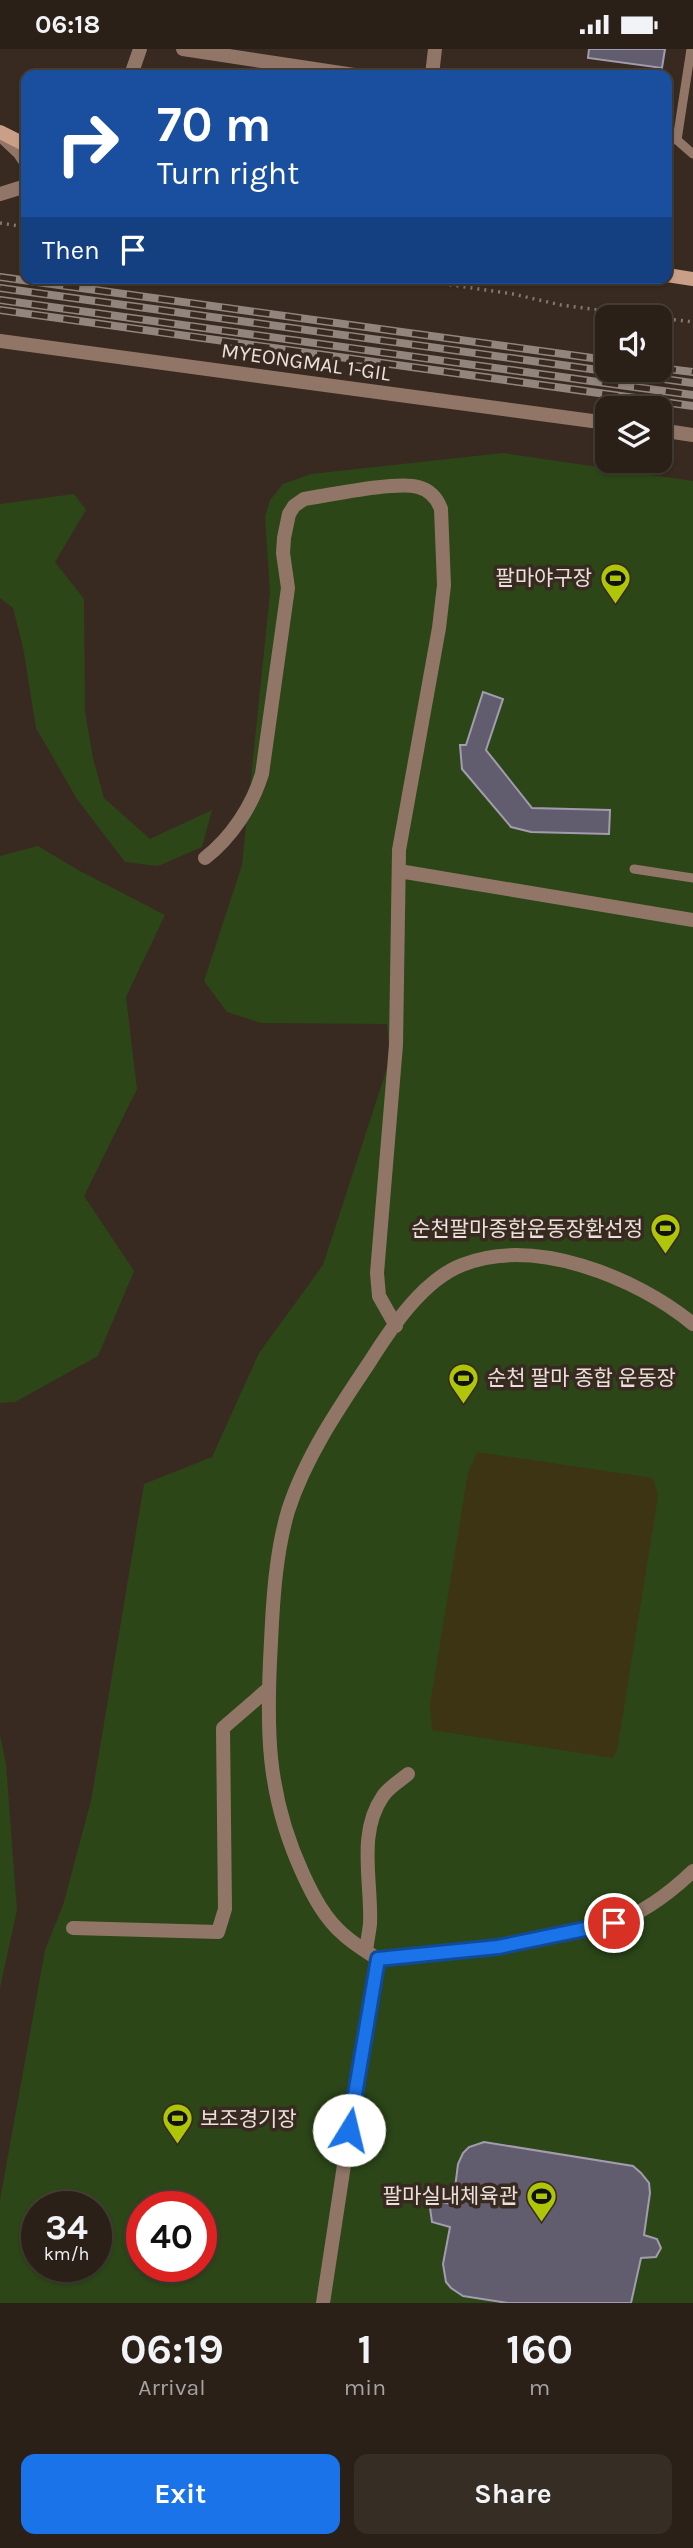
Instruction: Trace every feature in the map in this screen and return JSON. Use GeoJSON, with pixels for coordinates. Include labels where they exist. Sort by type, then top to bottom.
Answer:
{"type":"FeatureCollection","features":[{"type":"Feature","properties":{"kind":"main road"},"geometry":{"type":"LineString","coordinates":[[0,133],[21,143]]}},
{"type":"Feature","properties":{"kind":"main road"},"geometry":{"type":"LineString","coordinates":[[672,276],[693,279]]}},
{"type":"Feature","properties":{"kind":"street"},"geometry":{"type":"LineString","coordinates":[[133,70],[140,49]]}},
{"type":"Feature","properties":{"kind":"street"},"geometry":{"type":"LineString","coordinates":[[183,49],[321,70]]}},
{"type":"Feature","properties":{"kind":"street"},"geometry":{"type":"LineString","coordinates":[[433,70],[435,49]]}},
{"type":"Feature","properties":{"kind":"street"},"geometry":{"type":"LineString","coordinates":[[0,133],[21,154]]}},
{"type":"Feature","properties":{"kind":"street"},"geometry":{"type":"LineString","coordinates":[[0,195],[21,188]]}},
{"type":"Feature","properties":{"kind":"street"},"geometry":{"type":"LineString","coordinates":[[0,195],[21,197]]}},
{"type":"Feature","properties":{"kind":"street","name":"MYEONGMAL 1-GIL"},"geometry":{"type":"LineString","coordinates":[[0,341],[595,421]]}},
{"type":"Feature","properties":{"kind":"street"},"geometry":{"type":"LineString","coordinates":[[672,432],[693,435]]}},
{"type":"Feature","properties":{"kind":"street"},"geometry":{"type":"LineString","coordinates":[[205,858],[218,848],[255,797],[262,774],[288,588],[284,538],[287,521],[294,506],[304,499],[391,487],[418,487],[438,499],[441,509],[444,585],[429,692],[402,825],[396,1045],[376,1273],[379,1296],[396,1326]]}},
{"type":"Feature","properties":{"kind":"street"},"geometry":{"type":"LineString","coordinates":[[399,871],[693,920]]}},
{"type":"Feature","properties":{"kind":"street"},"geometry":{"type":"LineString","coordinates":[[693,1324],[644,1291],[610,1275],[556,1259],[509,1254],[462,1265],[428,1286],[359,1377],[317,1447],[298,1485],[288,1511],[281,1542],[268,1689],[268,1739],[273,1782],[291,1847],[309,1888],[325,1914],[343,1935],[372,1955],[498,1947],[614,1923],[629,1918],[650,1905],[693,1871]]}},
{"type":"Feature","properties":{"kind":"street"},"geometry":{"type":"LineString","coordinates":[[73,1929],[218,1933],[225,1909],[223,1728],[268,1689]]}},
{"type":"Feature","properties":{"kind":"street"},"geometry":{"type":"LineString","coordinates":[[323,2303],[353,2106],[372,1955],[368,1865],[372,1822],[386,1792],[408,1774]]}},
{"type":"Feature","properties":{"kind":"lane"},"geometry":{"type":"LineString","coordinates":[[677,140],[691,49]]}},
{"type":"Feature","properties":{"kind":"lane"},"geometry":{"type":"LineString","coordinates":[[672,140],[677,140],[693,154]]}},
{"type":"Feature","properties":{"kind":"lane"},"geometry":{"type":"LineString","coordinates":[[634,869],[693,878]]}},
{"type":"Feature","properties":{"kind":"path"},"geometry":{"type":"LineString","coordinates":[[0,223],[21,226]]}},
{"type":"Feature","properties":{"kind":"path"},"geometry":{"type":"LineString","coordinates":[[443,284],[595,309]]}},
{"type":"Feature","properties":{"kind":"path"},"geometry":{"type":"LineString","coordinates":[[672,319],[693,322]]}},
{"type":"Feature","properties":{"kind":"green space","name":"순천 팔마 종합 운동장"},"geometry":{"type":"Polygon","coordinates":[[[503,453],[595,467],[595,473],[639,473],[693,481],[693,2303],[0,2303],[0,2200],[45,1950],[63,1905],[91,1801],[144,1484],[212,1457],[259,1353],[323,1265],[390,1059],[387,1024],[261,1023],[227,1012],[204,981],[242,865],[270,593],[265,517],[270,500],[283,484],[311,474],[503,453]]]}},
{"type":"Feature","properties":{"kind":"green space"},"geometry":{"type":"Polygon","coordinates":[[[74,494],[86,510],[55,562],[84,599],[85,712],[93,758],[104,798],[150,839],[212,810],[202,847],[158,866],[125,862],[77,799],[36,728],[23,647],[13,608],[0,598],[0,504],[74,494]]]}},
{"type":"Feature","properties":{"kind":"green space"},"geometry":{"type":"Polygon","coordinates":[[[38,846],[165,915],[126,997],[137,1089],[84,1196],[134,1271],[98,1356],[15,1402],[0,1403],[0,856],[38,846]]]}},
{"type":"Feature","properties":{"kind":"green space"},"geometry":{"type":"Polygon","coordinates":[[[0,1735],[6,1764],[17,1910],[0,1988],[0,1735]]]}},
{"type":"Feature","properties":{"kind":"sand"},"geometry":{"type":"Polygon","coordinates":[[[477,1452],[653,1478],[658,1496],[617,1751],[612,1758],[432,1730],[430,1705],[468,1473],[477,1452]]]}},
{"type":"Feature","properties":{"kind":"building"},"geometry":{"type":"Polygon","coordinates":[[[589,49],[665,49],[662,68],[588,58],[589,49]]]}},
{"type":"Feature","properties":{"kind":"building"},"geometry":{"type":"Polygon","coordinates":[[[483,692],[503,699],[486,750],[532,808],[610,810],[609,834],[531,832],[511,827],[462,769],[460,745],[466,745],[483,692]]]}},
{"type":"Feature","properties":{"kind":"building","name":"팔마실내체육관"},"geometry":{"type":"Polygon","coordinates":[[[484,2142],[633,2166],[641,2173],[649,2183],[650,2193],[644,2235],[657,2239],[661,2248],[656,2257],[641,2258],[631,2303],[508,2303],[463,2296],[451,2288],[446,2282],[443,2264],[450,2227],[432,2222],[430,2208],[440,2202],[453,2204],[458,2164],[463,2153],[469,2147],[484,2142]]]}},
{"type":"Feature","properties":{"kind":"railway"},"geometry":{"type":"LineString","coordinates":[[0,277],[21,280]]}},
{"type":"Feature","properties":{"kind":"railway"},"geometry":{"type":"LineString","coordinates":[[51,284],[595,358]]}},
{"type":"Feature","properties":{"kind":"railway"},"geometry":{"type":"LineString","coordinates":[[0,288],[693,383]]}},
{"type":"Feature","properties":{"kind":"railway"},"geometry":{"type":"LineString","coordinates":[[0,300],[693,395]]}},
{"type":"Feature","properties":{"kind":"railway"},"geometry":{"type":"LineString","coordinates":[[0,310],[693,406]]}},
{"type":"Feature","properties":{"kind":"railway"},"geometry":{"type":"LineString","coordinates":[[672,369],[693,372]]}},
{"type":"Feature","properties":{"kind":"place","name":"팔마야구장"},"geometry":{"type":"Point","coordinates":[615,605]}},
{"type":"Feature","properties":{"kind":"place","name":"순천팔마종합운동장환선정"},"geometry":{"type":"Point","coordinates":[666,1256]}},
{"type":"Feature","properties":{"kind":"place","name":"순천 팔마 종합 운동장"},"geometry":{"type":"Point","coordinates":[464,1405]}},
{"type":"Feature","properties":{"kind":"place","name":"보조경기장"},"geometry":{"type":"Point","coordinates":[177,2146]}},
{"type":"Feature","properties":{"kind":"place","name":"팔마실내체육관"},"geometry":{"type":"Point","coordinates":[541,2223]}},
{"type":"Feature","properties":{"kind":"route"},"geometry":{"type":"LineString","coordinates":[[349,2130],[378,1959],[498,1947],[614,1923]]}}]}
